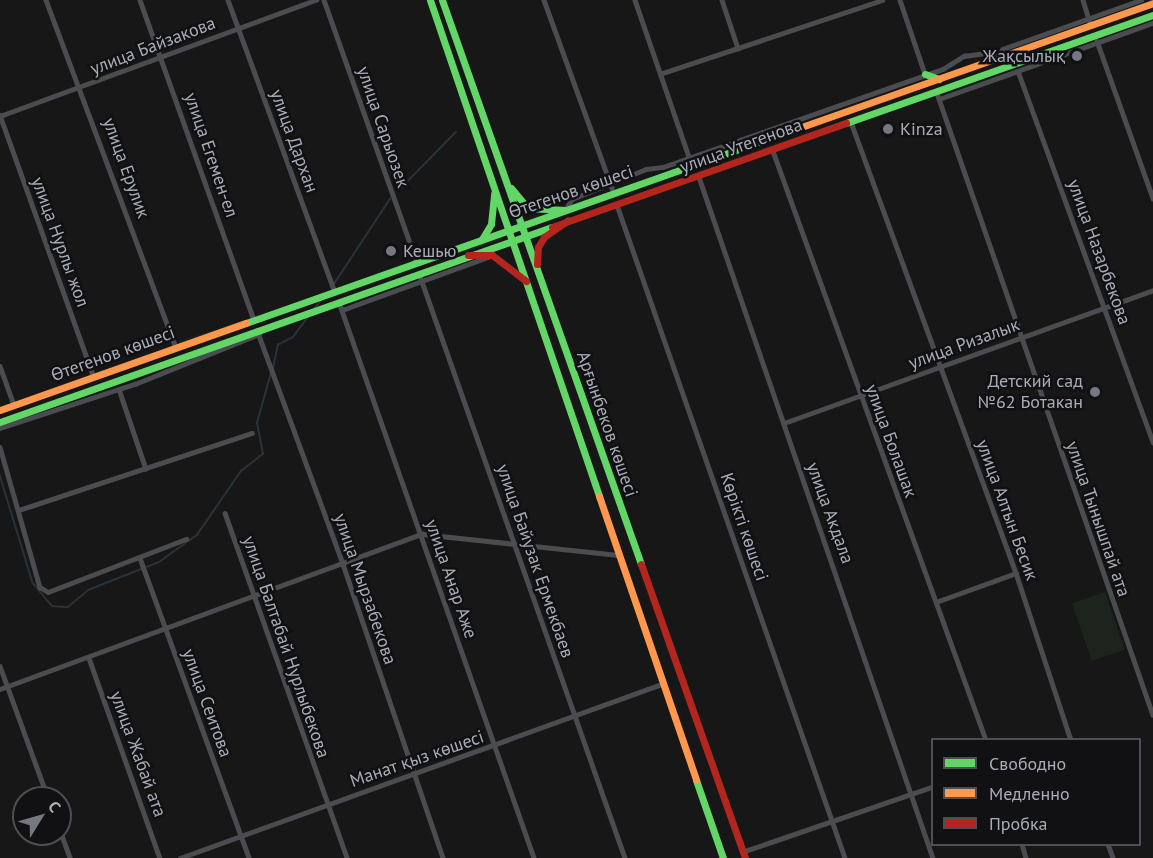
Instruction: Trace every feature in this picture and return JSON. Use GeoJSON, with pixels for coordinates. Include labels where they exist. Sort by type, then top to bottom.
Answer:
{"type":"FeatureCollection","features":[{"type":"Feature","properties":{"kind":"main road","name":"Арғынбеков көшесі"},"geometry":{"type":"LineString","coordinates":[[430,0],[723,858]]}},
{"type":"Feature","properties":{"kind":"main road","name":"Арғынбеков көшесі"},"geometry":{"type":"LineString","coordinates":[[442,0],[743,855]]}},
{"type":"Feature","properties":{"kind":"main road","name":"Өтегенов көшесі"},"geometry":{"type":"LineString","coordinates":[[0,410],[566,210],[613,189],[692,166],[1042,42],[1089,22],[1153,3]]}},
{"type":"Feature","properties":{"kind":"main road"},"geometry":{"type":"LineString","coordinates":[[434,11],[444,8]]}},
{"type":"Feature","properties":{"kind":"main road","name":"улица Утегенова"},"geometry":{"type":"LineString","coordinates":[[339,302],[420,277],[468,255],[699,177],[851,122],[938,96],[1045,52],[1097,39],[1153,15]]}},
{"type":"Feature","properties":{"kind":"main road"},"geometry":{"type":"LineString","coordinates":[[1042,42],[1045,52]]}},
{"type":"Feature","properties":{"kind":"main road"},"geometry":{"type":"LineString","coordinates":[[925,74],[939,79]]}},
{"type":"Feature","properties":{"kind":"main road"},"geometry":{"type":"LineString","coordinates":[[504,178],[528,208],[566,210]]}},
{"type":"Feature","properties":{"kind":"main road"},"geometry":{"type":"LineString","coordinates":[[482,239],[491,224],[494,192]]}},
{"type":"Feature","properties":{"kind":"main road"},"geometry":{"type":"LineString","coordinates":[[539,277],[538,246],[544,237],[568,220]]}},
{"type":"Feature","properties":{"kind":"main road"},"geometry":{"type":"LineString","coordinates":[[468,255],[492,255],[528,283]]}},
{"type":"Feature","properties":{"kind":"main road","name":"Өтегенов көшесі"},"geometry":{"type":"LineString","coordinates":[[0,422],[339,302]]}},
{"type":"Feature","properties":{"kind":"main road"},"geometry":{"type":"LineString","coordinates":[[57,390],[61,400]]}},
{"type":"Feature","properties":{"kind":"street","name":"улица Ерулик"},"geometry":{"type":"LineString","coordinates":[[46,0],[82,87],[176,347]]}},
{"type":"Feature","properties":{"kind":"street","name":"улица Егемен-ел"},"geometry":{"type":"LineString","coordinates":[[140,0],[163,58],[254,320]]}},
{"type":"Feature","properties":{"kind":"street","name":"улица Дархан"},"geometry":{"type":"LineString","coordinates":[[228,0],[335,292]]}},
{"type":"Feature","properties":{"kind":"street","name":"улица Байзакова"},"geometry":{"type":"LineString","coordinates":[[0,116],[316,0]]}},
{"type":"Feature","properties":{"kind":"street","name":"улица Сарыозек"},"geometry":{"type":"LineString","coordinates":[[324,0],[417,262]]}},
{"type":"Feature","properties":{"kind":"street"},"geometry":{"type":"LineString","coordinates":[[544,0],[613,189],[646,169],[689,157],[925,74],[964,56],[994,52],[1089,22],[1141,0]]}},
{"type":"Feature","properties":{"kind":"street"},"geometry":{"type":"LineString","coordinates":[[635,0],[692,166]]}},
{"type":"Feature","properties":{"kind":"street"},"geometry":{"type":"LineString","coordinates":[[722,0],[738,48]]}},
{"type":"Feature","properties":{"kind":"street"},"geometry":{"type":"LineString","coordinates":[[660,74],[882,0]]}},
{"type":"Feature","properties":{"kind":"street"},"geometry":{"type":"LineString","coordinates":[[900,0],[925,74]]}},
{"type":"Feature","properties":{"kind":"street"},"geometry":{"type":"LineString","coordinates":[[1083,0],[1089,22]]}},
{"type":"Feature","properties":{"kind":"street"},"geometry":{"type":"LineString","coordinates":[[938,96],[1018,71],[1097,39],[1153,23]]}},
{"type":"Feature","properties":{"kind":"street"},"geometry":{"type":"LineString","coordinates":[[1097,39],[1153,198]]}},
{"type":"Feature","properties":{"kind":"street","name":"улица Назарбекова"},"geometry":{"type":"LineString","coordinates":[[1018,71],[1153,442]]}},
{"type":"Feature","properties":{"kind":"street","name":"улица Тынышпай ата"},"geometry":{"type":"LineString","coordinates":[[938,96],[1020,338],[1153,716]]}},
{"type":"Feature","properties":{"kind":"street","name":"улица Нурлы жол"},"geometry":{"type":"LineString","coordinates":[[0,116],[94,377]]}},
{"type":"Feature","properties":{"kind":"street","name":"улица Алтын Бесик"},"geometry":{"type":"LineString","coordinates":[[851,122],[1016,573],[1071,738]]}},
{"type":"Feature","properties":{"kind":"street","name":"улица Болашак"},"geometry":{"type":"LineString","coordinates":[[773,151],[985,738]]}},
{"type":"Feature","properties":{"kind":"street","name":"улица Акдала"},"geometry":{"type":"LineString","coordinates":[[699,177],[933,858]]}},
{"type":"Feature","properties":{"kind":"street","name":"Көрікті көшесі"},"geometry":{"type":"LineString","coordinates":[[617,205],[845,858]]}},
{"type":"Feature","properties":{"kind":"street"},"geometry":{"type":"LineString","coordinates":[[342,310],[420,277],[492,255]]}},
{"type":"Feature","properties":{"kind":"street","name":"улица Байузак Ермекбаев"},"geometry":{"type":"LineString","coordinates":[[420,277],[625,858]]}},
{"type":"Feature","properties":{"kind":"street","name":"улица Ризалык"},"geometry":{"type":"LineString","coordinates":[[784,423],[859,394],[940,369],[1105,305],[1153,290]]}},
{"type":"Feature","properties":{"kind":"street","name":"улица Анар Аже"},"geometry":{"type":"LineString","coordinates":[[339,302],[534,858]]}},
{"type":"Feature","properties":{"kind":"street"},"geometry":{"type":"LineString","coordinates":[[0,428],[119,389],[258,332]]}},
{"type":"Feature","properties":{"kind":"street","name":"улица Мырзабекова"},"geometry":{"type":"LineString","coordinates":[[258,332],[343,564],[442,858]]}},
{"type":"Feature","properties":{"kind":"street"},"geometry":{"type":"LineString","coordinates":[[0,366],[14,405]]}},
{"type":"Feature","properties":{"kind":"street"},"geometry":{"type":"LineString","coordinates":[[119,389],[146,469]]}},
{"type":"Feature","properties":{"kind":"street"},"geometry":{"type":"LineString","coordinates":[[20,510],[252,433]]}},
{"type":"Feature","properties":{"kind":"street"},"geometry":{"type":"LineString","coordinates":[[0,447],[40,586],[48,592],[186,539]]}},
{"type":"Feature","properties":{"kind":"street","name":"улица Балтабай Нурлыбекова"},"geometry":{"type":"LineString","coordinates":[[225,513],[347,858]]}},
{"type":"Feature","properties":{"kind":"street"},"geometry":{"type":"LineString","coordinates":[[0,689],[166,630],[422,534],[618,555]]}},
{"type":"Feature","properties":{"kind":"street","name":"улица Сеитова"},"geometry":{"type":"LineString","coordinates":[[140,558],[249,858]]}},
{"type":"Feature","properties":{"kind":"street"},"geometry":{"type":"LineString","coordinates":[[936,602],[1016,573]]}},
{"type":"Feature","properties":{"kind":"street","name":"улица Жабай ата"},"geometry":{"type":"LineString","coordinates":[[89,658],[160,858]]}},
{"type":"Feature","properties":{"kind":"street"},"geometry":{"type":"LineString","coordinates":[[0,666],[44,786]]}},
{"type":"Feature","properties":{"kind":"street","name":"Манат қыз көшесі"},"geometry":{"type":"LineString","coordinates":[[180,858],[662,684]]}},
{"type":"Feature","properties":{"kind":"street"},"geometry":{"type":"LineString","coordinates":[[743,855],[931,788]]}},
{"type":"Feature","properties":{"kind":"shaded area"},"geometry":{"type":"Polygon","coordinates":[[[501,237],[502,240],[180,345],[179,342],[501,237]]]}},
{"type":"Feature","properties":{"kind":"shaded area"},"geometry":{"type":"Polygon","coordinates":[[[1105,592],[1125,650],[1092,661],[1072,603],[1105,592]]]}},
{"type":"Feature","properties":{"kind":"waterway"},"geometry":{"type":"LineString","coordinates":[[397,192],[456,132]]}},
{"type":"Feature","properties":{"kind":"waterway"},"geometry":{"type":"LineString","coordinates":[[334,284],[390,199]]}},
{"type":"Feature","properties":{"kind":"waterway"},"geometry":{"type":"LineString","coordinates":[[315,308],[322,299]]}},
{"type":"Feature","properties":{"kind":"waterway"},"geometry":{"type":"LineString","coordinates":[[273,368],[278,345],[293,337],[309,316]]}},
{"type":"Feature","properties":{"kind":"waterway"},"geometry":{"type":"LineString","coordinates":[[0,475],[33,583],[52,606],[68,607],[88,590],[159,562],[197,535],[241,471],[263,454],[257,423],[271,373]]}},
{"type":"Feature","properties":{"kind":"traffic: fast"},"geometry":{"type":"LineString","coordinates":[[430,0],[599,496]]}},
{"type":"Feature","properties":{"kind":"traffic: fast"},"geometry":{"type":"LineString","coordinates":[[442,0],[641,564]]}},
{"type":"Feature","properties":{"kind":"traffic: fast"},"geometry":{"type":"LineString","coordinates":[[846,123],[1153,15]]}},
{"type":"Feature","properties":{"kind":"traffic: fast"},"geometry":{"type":"LineString","coordinates":[[925,74],[939,79]]}},
{"type":"Feature","properties":{"kind":"traffic: fast"},"geometry":{"type":"LineString","coordinates":[[246,323],[790,131]]}},
{"type":"Feature","properties":{"kind":"traffic: fast"},"geometry":{"type":"LineString","coordinates":[[511,188],[528,208],[565,210]]}},
{"type":"Feature","properties":{"kind":"traffic: fast"},"geometry":{"type":"LineString","coordinates":[[482,239],[491,224],[494,193]]}},
{"type":"Feature","properties":{"kind":"traffic: fast"},"geometry":{"type":"LineString","coordinates":[[0,422],[552,227]]}},
{"type":"Feature","properties":{"kind":"traffic: fast"},"geometry":{"type":"LineString","coordinates":[[696,780],[723,858]]}},
{"type":"Feature","properties":{"kind":"traffic: slow"},"geometry":{"type":"LineString","coordinates":[[790,131],[1153,3]]}},
{"type":"Feature","properties":{"kind":"traffic: slow"},"geometry":{"type":"LineString","coordinates":[[0,410],[246,323]]}},
{"type":"Feature","properties":{"kind":"traffic: slow"},"geometry":{"type":"LineString","coordinates":[[599,496],[696,780]]}},
{"type":"Feature","properties":{"kind":"traffic: jam"},"geometry":{"type":"LineString","coordinates":[[552,227],[846,123]]}},
{"type":"Feature","properties":{"kind":"traffic: jam"},"geometry":{"type":"LineString","coordinates":[[537,264],[538,247],[544,237],[568,220]]}},
{"type":"Feature","properties":{"kind":"traffic: jam"},"geometry":{"type":"LineString","coordinates":[[468,255],[492,255],[526,281]]}},
{"type":"Feature","properties":{"kind":"traffic: jam"},"geometry":{"type":"LineString","coordinates":[[641,564],[745,858]]}},
{"type":"Feature","properties":{"kind":"place","name":"Жақсылық"},"geometry":{"type":"Point","coordinates":[1077,56]}},
{"type":"Feature","properties":{"kind":"place","name":"Kinza"},"geometry":{"type":"Point","coordinates":[888,129]}},
{"type":"Feature","properties":{"kind":"place","name":"Кешью"},"geometry":{"type":"Point","coordinates":[391,251]}},
{"type":"Feature","properties":{"kind":"place","name":"Детский сад №62 Ботакан"},"geometry":{"type":"Point","coordinates":[1095,392]}}]}
